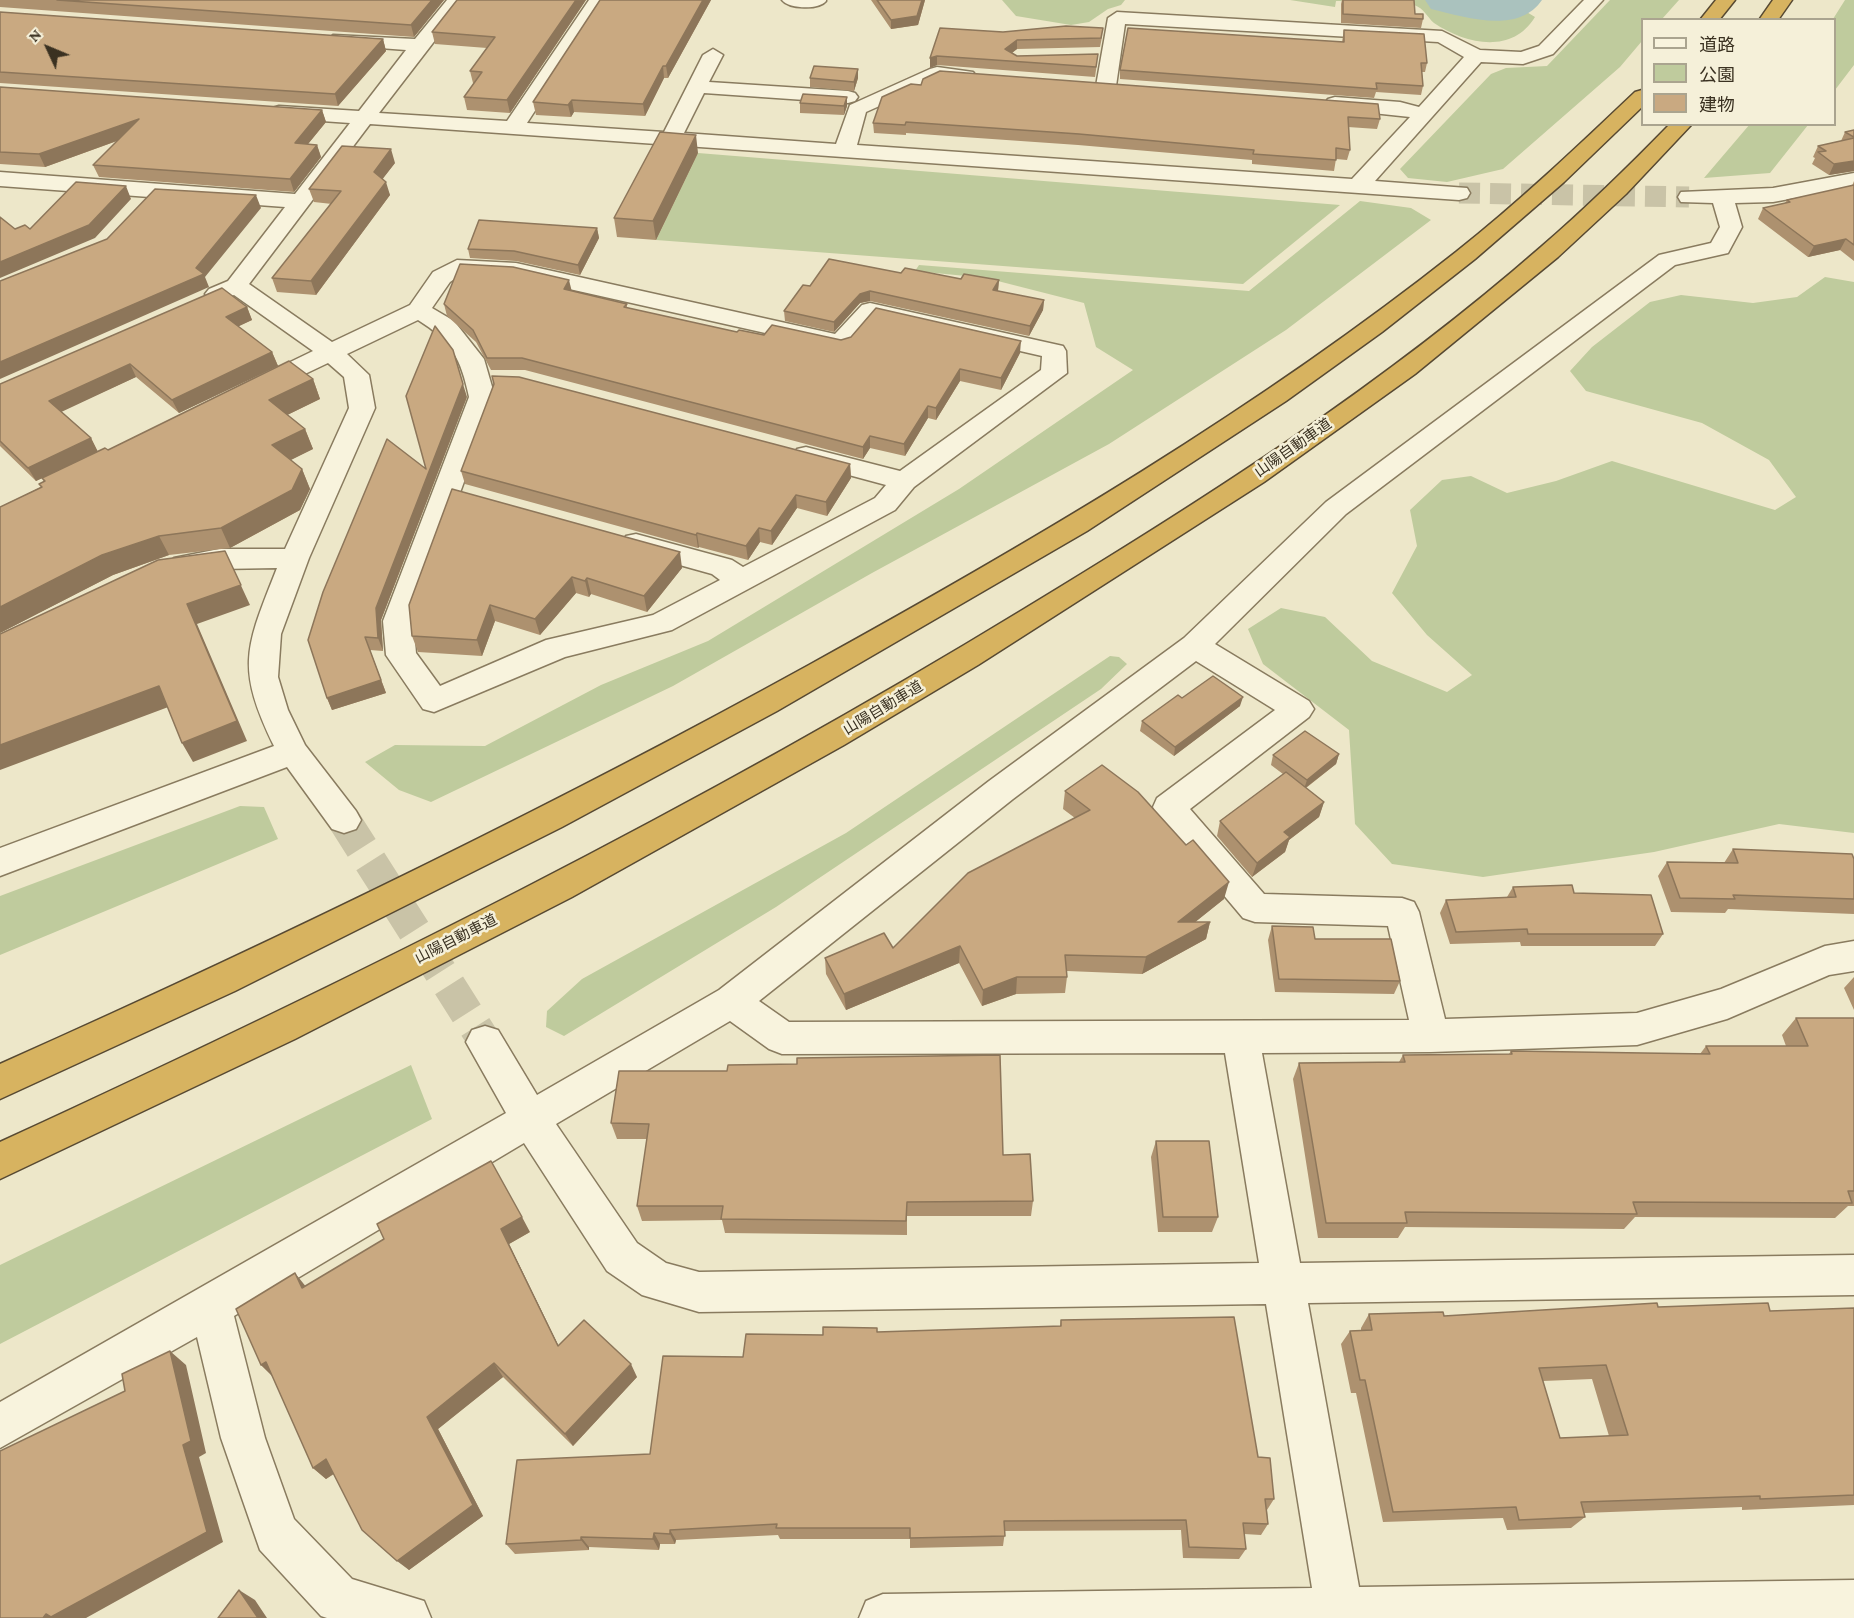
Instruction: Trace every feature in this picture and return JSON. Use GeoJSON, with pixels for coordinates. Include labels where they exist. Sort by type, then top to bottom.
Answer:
{"type":"FeatureCollection","features":[{"type":"Feature","properties":{"kind":"highway"},"geometry":{"type":"LineString","coordinates":[[1711,18],[1726,0]]}},
{"type":"Feature","properties":{"kind":"highway"},"geometry":{"type":"LineString","coordinates":[[1770,18],[1783,0]]}},
{"type":"Feature","properties":{"kind":"highway"},"geometry":{"type":"LineString","coordinates":[[0,1082],[306,941],[550,819],[771,701],[975,586],[1296,383],[1505,223],[1587,152],[1641,97]]}},
{"type":"Feature","properties":{"kind":"highway","name":"山陽自動車道"},"geometry":{"type":"LineString","coordinates":[[0,1161],[339,999],[586,873],[823,744],[1026,623],[1207,508],[1344,413],[1461,325],[1558,244],[1639,171],[1680,126]]}},
{"type":"Feature","properties":{"kind":"street"},"geometry":{"type":"LineString","coordinates":[[193,305],[236,286],[420,45],[458,0]]}},
{"type":"Feature","properties":{"kind":"street"},"geometry":{"type":"LineString","coordinates":[[513,128],[598,0]]}},
{"type":"Feature","properties":{"kind":"street"},"geometry":{"type":"LineString","coordinates":[[791,0],[817,2]]}},
{"type":"Feature","properties":{"kind":"street"},"geometry":{"type":"LineString","coordinates":[[1106,86],[1117,18],[1442,37],[1476,56],[1523,58],[1546,50],[1594,0]]}},
{"type":"Feature","properties":{"kind":"street"},"geometry":{"type":"LineString","coordinates":[[326,39],[420,45]]}},
{"type":"Feature","properties":{"kind":"street"},"geometry":{"type":"LineString","coordinates":[[671,138],[713,55]]}},
{"type":"Feature","properties":{"kind":"street"},"geometry":{"type":"LineString","coordinates":[[1088,55],[1111,55]]}},
{"type":"Feature","properties":{"kind":"street"},"geometry":{"type":"LineString","coordinates":[[1357,187],[1476,56]]}},
{"type":"Feature","properties":{"kind":"street"},"geometry":{"type":"LineString","coordinates":[[845,151],[857,109],[937,73],[982,77]]}},
{"type":"Feature","properties":{"kind":"street"},"geometry":{"type":"LineString","coordinates":[[1084,84],[1130,88]]}},
{"type":"Feature","properties":{"kind":"street"},"geometry":{"type":"LineString","coordinates":[[697,87],[850,98],[870,104]]}},
{"type":"Feature","properties":{"kind":"street"},"geometry":{"type":"LineString","coordinates":[[1318,102],[1400,108],[1424,114]]}},
{"type":"Feature","properties":{"kind":"street"},"geometry":{"type":"LineString","coordinates":[[259,111],[1459,193]]}},
{"type":"Feature","properties":{"kind":"street"},"geometry":{"type":"LineString","coordinates":[[1689,197],[1773,195],[1854,180]]}},
{"type":"Feature","properties":{"kind":"street"},"geometry":{"type":"LineString","coordinates":[[5,184],[302,201]]}},
{"type":"Feature","properties":{"kind":"street"},"geometry":{"type":"LineString","coordinates":[[132,215],[153,192]]}},
{"type":"Feature","properties":{"kind":"street"},"geometry":{"type":"LineString","coordinates":[[0,1426],[212,1306],[732,1001],[1001,790],[1195,646],[1336,508],[1667,260],[1720,248],[1731,226],[1722,197]]}},
{"type":"Feature","properties":{"kind":"street"},"geometry":{"type":"LineString","coordinates":[[234,398],[419,310],[441,277],[457,267],[516,270],[841,343],[870,310],[1054,351],[1054,373],[904,481],[885,504],[662,622],[557,648],[434,701],[401,655],[398,621],[458,494],[482,398],[490,380],[445,326],[419,310]]}},
{"type":"Feature","properties":{"kind":"street"},"geometry":{"type":"LineString","coordinates":[[236,286],[330,352],[356,375],[362,408],[295,558],[266,634],[263,677],[272,710],[293,752],[344,820]]}},
{"type":"Feature","properties":{"kind":"street"},"geometry":{"type":"LineString","coordinates":[[777,448],[904,481]]}},
{"type":"Feature","properties":{"kind":"street"},"geometry":{"type":"LineString","coordinates":[[607,535],[722,567],[741,580]]}},
{"type":"Feature","properties":{"kind":"street"},"geometry":{"type":"LineString","coordinates":[[161,570],[219,559],[295,558]]}},
{"type":"Feature","properties":{"kind":"street"},"geometry":{"type":"LineString","coordinates":[[1195,646],[1298,709],[1169,807],[1255,908],[1402,912],[1431,1036]]}},
{"type":"Feature","properties":{"kind":"street"},"geometry":{"type":"LineString","coordinates":[[0,862],[293,752]]}},
{"type":"Feature","properties":{"kind":"street"},"geometry":{"type":"LineString","coordinates":[[732,1001],[782,1038],[1431,1036],[1637,1029],[1727,1003],[1825,961],[1854,956]]}},
{"type":"Feature","properties":{"kind":"street"},"geometry":{"type":"LineString","coordinates":[[1241,1036],[1340,1615]]}},
{"type":"Feature","properties":{"kind":"street"},"geometry":{"type":"LineString","coordinates":[[485,1042],[531,1120],[622,1257],[657,1281],[699,1292],[1854,1275]]}},
{"type":"Feature","properties":{"kind":"street"},"geometry":{"type":"LineString","coordinates":[[212,1306],[243,1438],[276,1534],[338,1599],[407,1618]]}},
{"type":"Feature","properties":{"kind":"street"},"geometry":{"type":"LineString","coordinates":[[883,1618],[1340,1615],[1854,1605]]}},
{"type":"Feature","properties":{"kind":"green space"},"geometry":{"type":"Polygon","coordinates":[[[1002,0],[1125,0],[1121,5],[1108,9],[1089,22],[1071,25],[1016,16],[1002,0]]]}},
{"type":"Feature","properties":{"kind":"green space"},"geometry":{"type":"Polygon","coordinates":[[[1290,0],[1430,0],[1493,13],[1520,8],[1535,17],[1514,37],[1488,42],[1460,36],[1446,30],[1434,23],[1420,8],[1407,3],[1336,1],[1335,7],[1290,0]]]}},
{"type":"Feature","properties":{"kind":"green space"},"geometry":{"type":"Polygon","coordinates":[[[1610,0],[1679,0],[1663,18],[1641,18],[1641,42],[1620,67],[1503,169],[1447,182],[1408,178],[1400,169],[1491,74],[1506,68],[1547,66],[1610,0]]]}},
{"type":"Feature","properties":{"kind":"green space"},"geometry":{"type":"Polygon","coordinates":[[[1845,0],[1854,0],[1854,65],[1836,89],[1836,18],[1834,18],[1845,0]]]}},
{"type":"Feature","properties":{"kind":"green space"},"geometry":{"type":"Polygon","coordinates":[[[1748,126],[1807,126],[1770,173],[1704,178],[1748,126]]]}},
{"type":"Feature","properties":{"kind":"green space"},"geometry":{"type":"Polygon","coordinates":[[[698,153],[1340,205],[1243,284],[656,240],[698,153]]]}},
{"type":"Feature","properties":{"kind":"green space"},"geometry":{"type":"Polygon","coordinates":[[[1360,201],[1411,208],[1431,220],[1286,330],[1109,444],[872,573],[673,686],[431,802],[399,790],[365,762],[395,745],[485,746],[601,685],[708,641],[959,489],[1133,370],[1096,347],[1084,303],[986,278],[915,271],[919,265],[1249,291],[1360,201]]]}},
{"type":"Feature","properties":{"kind":"green space"},"geometry":{"type":"Polygon","coordinates":[[[1825,277],[1854,282],[1854,833],[1779,824],[1654,852],[1483,877],[1392,864],[1355,824],[1349,730],[1263,664],[1248,629],[1281,608],[1325,617],[1372,661],[1447,692],[1472,675],[1427,635],[1392,593],[1417,546],[1410,510],[1442,480],[1471,476],[1507,493],[1556,481],[1612,461],[1775,510],[1796,497],[1769,460],[1702,423],[1586,391],[1570,371],[1592,347],[1650,302],[1681,295],[1753,303],[1797,297],[1825,277]]]}},
{"type":"Feature","properties":{"kind":"green space"},"geometry":{"type":"Polygon","coordinates":[[[1110,656],[1119,657],[1127,664],[1101,689],[776,907],[564,1036],[546,1027],[547,1011],[582,979],[846,833],[1110,656]]]}},
{"type":"Feature","properties":{"kind":"green space"},"geometry":{"type":"Polygon","coordinates":[[[240,806],[264,807],[278,839],[0,955],[0,896],[240,806]]]}},
{"type":"Feature","properties":{"kind":"green space"},"geometry":{"type":"Polygon","coordinates":[[[411,1065],[432,1119],[0,1344],[0,1265],[411,1065]]]}},
{"type":"Feature","properties":{"kind":"building"},"geometry":{"type":"Polygon","coordinates":[[[57,0],[432,0],[411,25],[57,0]]]}},
{"type":"Feature","properties":{"kind":"building"},"geometry":{"type":"Polygon","coordinates":[[[457,0],[576,0],[507,100],[464,97],[482,72],[470,71],[495,37],[432,32],[457,0]]]}},
{"type":"Feature","properties":{"kind":"building"},"geometry":{"type":"Polygon","coordinates":[[[600,0],[703,0],[643,104],[572,100],[568,105],[533,102],[600,0]]]}},
{"type":"Feature","properties":{"kind":"building"},"geometry":{"type":"Polygon","coordinates":[[[877,0],[922,0],[917,16],[891,20],[877,0]]]}},
{"type":"Feature","properties":{"kind":"building"},"geometry":{"type":"Polygon","coordinates":[[[1343,0],[1414,0],[1415,14],[1423,14],[1423,19],[1343,14],[1343,0]]]}},
{"type":"Feature","properties":{"kind":"building"},"geometry":{"type":"Polygon","coordinates":[[[0,12],[383,39],[335,94],[0,72],[0,12]]]}},
{"type":"Feature","properties":{"kind":"building"},"geometry":{"type":"Polygon","coordinates":[[[1066,26],[1103,28],[1101,38],[1017,40],[1005,49],[1017,56],[1098,54],[1096,67],[937,56],[930,58],[940,28],[1003,32],[1066,26]]]}},
{"type":"Feature","properties":{"kind":"building"},"geometry":{"type":"Polygon","coordinates":[[[1128,28],[1344,42],[1344,30],[1424,34],[1427,63],[1421,63],[1423,86],[1376,83],[1377,89],[1120,70],[1128,28]]]}},
{"type":"Feature","properties":{"kind":"building"},"geometry":{"type":"Polygon","coordinates":[[[814,66],[858,69],[854,82],[810,78],[814,66]]]}},
{"type":"Feature","properties":{"kind":"building"},"geometry":{"type":"Polygon","coordinates":[[[940,71],[1378,104],[1380,119],[1348,117],[1350,150],[1336,148],[1336,160],[1253,154],[1254,150],[1079,134],[906,122],[905,125],[873,123],[882,97],[911,84],[921,85],[923,79],[940,71]]]}},
{"type":"Feature","properties":{"kind":"building"},"geometry":{"type":"Polygon","coordinates":[[[0,87],[322,110],[295,143],[317,145],[290,179],[93,165],[139,119],[39,154],[0,152],[0,87]]]}},
{"type":"Feature","properties":{"kind":"building"},"geometry":{"type":"Polygon","coordinates":[[[803,94],[847,97],[844,106],[800,103],[803,94]]]}},
{"type":"Feature","properties":{"kind":"building"},"geometry":{"type":"Polygon","coordinates":[[[1854,130],[1854,137],[1845,132],[1854,130]]]}},
{"type":"Feature","properties":{"kind":"building"},"geometry":{"type":"Polygon","coordinates":[[[660,132],[696,135],[653,221],[614,218],[660,132]]]}},
{"type":"Feature","properties":{"kind":"building"},"geometry":{"type":"Polygon","coordinates":[[[1854,138],[1854,161],[1834,164],[1818,152],[1826,151],[1818,146],[1854,138]]]}},
{"type":"Feature","properties":{"kind":"building"},"geometry":{"type":"Polygon","coordinates":[[[342,146],[391,149],[374,172],[386,182],[311,281],[272,278],[341,191],[309,189],[342,146]]]}},
{"type":"Feature","properties":{"kind":"building"},"geometry":{"type":"Polygon","coordinates":[[[76,182],[126,186],[89,225],[0,262],[0,217],[15,229],[25,225],[30,229],[76,182]]]}},
{"type":"Feature","properties":{"kind":"building"},"geometry":{"type":"Polygon","coordinates":[[[1854,185],[1854,245],[1846,239],[1814,246],[1763,208],[1790,202],[1787,200],[1854,185]]]}},
{"type":"Feature","properties":{"kind":"building"},"geometry":{"type":"Polygon","coordinates":[[[155,189],[256,195],[196,268],[204,274],[0,362],[0,281],[107,239],[155,189]]]}},
{"type":"Feature","properties":{"kind":"building"},"geometry":{"type":"Polygon","coordinates":[[[479,220],[597,228],[578,265],[514,251],[468,249],[479,220]]]}},
{"type":"Feature","properties":{"kind":"building"},"geometry":{"type":"Polygon","coordinates":[[[829,259],[901,273],[905,268],[961,279],[964,274],[999,280],[993,290],[1044,300],[1030,326],[870,291],[860,294],[834,322],[784,311],[803,285],[810,286],[829,259]]]}},
{"type":"Feature","properties":{"kind":"building"},"geometry":{"type":"Polygon","coordinates":[[[460,264],[513,267],[569,280],[564,289],[627,304],[624,307],[737,332],[739,330],[764,335],[772,325],[841,340],[851,337],[876,308],[1021,341],[1001,378],[960,369],[936,408],[928,406],[904,444],[870,436],[863,447],[522,358],[487,358],[473,330],[444,304],[460,264]]]}},
{"type":"Feature","properties":{"kind":"building"},"geometry":{"type":"Polygon","coordinates":[[[222,288],[247,307],[226,317],[272,352],[172,400],[130,364],[49,401],[91,438],[28,468],[0,441],[0,384],[222,288]]]}},
{"type":"Feature","properties":{"kind":"building"},"geometry":{"type":"Polygon","coordinates":[[[435,326],[453,350],[463,384],[376,608],[378,638],[365,637],[381,680],[327,698],[308,640],[323,592],[387,439],[426,469],[406,396],[435,326]]]}},
{"type":"Feature","properties":{"kind":"building"},"geometry":{"type":"Polygon","coordinates":[[[289,361],[313,379],[269,400],[305,429],[272,445],[302,469],[292,490],[221,528],[159,536],[102,555],[0,607],[0,507],[42,487],[39,484],[45,481],[42,478],[105,448],[108,450],[289,361]]]}},
{"type":"Feature","properties":{"kind":"building"},"geometry":{"type":"Polygon","coordinates":[[[492,376],[519,377],[850,464],[826,502],[796,495],[771,531],[759,528],[746,546],[697,533],[696,535],[461,471],[494,384],[492,376]]]}},
{"type":"Feature","properties":{"kind":"building"},"geometry":{"type":"Polygon","coordinates":[[[452,489],[680,552],[644,596],[587,578],[585,581],[572,577],[535,619],[490,605],[477,640],[412,636],[409,605],[452,489]]]}},
{"type":"Feature","properties":{"kind":"building"},"geometry":{"type":"Polygon","coordinates":[[[225,551],[241,585],[187,604],[237,721],[182,743],[159,686],[0,745],[0,634],[158,560],[225,551]]]}},
{"type":"Feature","properties":{"kind":"building"},"geometry":{"type":"Polygon","coordinates":[[[1213,676],[1243,697],[1175,747],[1142,721],[1178,695],[1182,698],[1213,676]]]}},
{"type":"Feature","properties":{"kind":"building"},"geometry":{"type":"Polygon","coordinates":[[[1305,731],[1339,754],[1307,780],[1273,755],[1305,731]]]}},
{"type":"Feature","properties":{"kind":"building"},"geometry":{"type":"Polygon","coordinates":[[[1102,765],[1138,792],[1186,845],[1193,840],[1229,882],[1178,922],[1210,922],[1146,957],[1065,955],[1067,977],[1017,977],[983,990],[960,946],[844,994],[825,958],[884,933],[893,948],[968,873],[1090,810],[1065,791],[1102,765]]]}},
{"type":"Feature","properties":{"kind":"building"},"geometry":{"type":"Polygon","coordinates":[[[1286,772],[1324,802],[1284,832],[1290,837],[1257,863],[1220,821],[1286,772]]]}},
{"type":"Feature","properties":{"kind":"building"},"geometry":{"type":"Polygon","coordinates":[[[1733,849],[1852,854],[1854,899],[1733,895],[1735,899],[1680,898],[1667,862],[1738,863],[1733,849]]]}},
{"type":"Feature","properties":{"kind":"building"},"geometry":{"type":"Polygon","coordinates":[[[1572,885],[1574,893],[1651,895],[1663,934],[1528,934],[1527,929],[1456,932],[1446,900],[1516,897],[1513,887],[1572,885]]]}},
{"type":"Feature","properties":{"kind":"building"},"geometry":{"type":"Polygon","coordinates":[[[1272,926],[1313,927],[1315,939],[1391,939],[1400,981],[1279,979],[1272,926]]]}},
{"type":"Feature","properties":{"kind":"building"},"geometry":{"type":"Polygon","coordinates":[[[1796,1018],[1854,1018],[1854,1191],[1848,1191],[1852,1203],[1633,1202],[1637,1214],[1405,1212],[1407,1223],[1326,1223],[1299,1063],[1405,1062],[1403,1055],[1512,1054],[1511,1051],[1710,1054],[1706,1046],[1808,1046],[1796,1018]]]}},
{"type":"Feature","properties":{"kind":"building"},"geometry":{"type":"Polygon","coordinates":[[[1000,1055],[1003,1155],[1030,1154],[1033,1201],[907,1202],[906,1221],[721,1219],[723,1206],[637,1206],[649,1124],[611,1123],[619,1071],[727,1071],[728,1065],[797,1064],[797,1058],[1000,1055]]]}},
{"type":"Feature","properties":{"kind":"building"},"geometry":{"type":"Polygon","coordinates":[[[1156,1141],[1209,1141],[1218,1217],[1163,1217],[1156,1141]]]}},
{"type":"Feature","properties":{"kind":"building"},"geometry":{"type":"Polygon","coordinates":[[[491,1161],[522,1217],[501,1229],[558,1346],[584,1320],[631,1364],[565,1434],[494,1363],[427,1417],[473,1505],[397,1561],[362,1530],[326,1459],[313,1468],[266,1362],[261,1365],[236,1309],[295,1273],[302,1288],[384,1239],[377,1224],[491,1161]]]}},
{"type":"Feature","properties":{"kind":"building"},"geometry":{"type":"Polygon","coordinates":[[[1657,1303],[1658,1307],[1768,1303],[1770,1311],[1854,1308],[1854,1495],[1581,1502],[1585,1517],[1519,1520],[1516,1507],[1393,1512],[1365,1380],[1360,1380],[1350,1331],[1372,1330],[1369,1314],[1443,1312],[1444,1316],[1657,1303]],[[1606,1365],[1539,1368],[1560,1438],[1628,1435],[1606,1365]]]}},
{"type":"Feature","properties":{"kind":"building"},"geometry":{"type":"Polygon","coordinates":[[[1234,1317],[1258,1457],[1270,1458],[1274,1499],[1265,1499],[1268,1524],[1243,1523],[1246,1549],[1189,1547],[1186,1520],[1004,1521],[1005,1536],[910,1538],[910,1528],[776,1528],[777,1524],[670,1530],[670,1534],[654,1533],[653,1539],[581,1537],[581,1540],[506,1544],[517,1460],[650,1454],[663,1356],[743,1357],[746,1334],[823,1335],[823,1327],[877,1328],[877,1332],[1061,1326],[1061,1320],[1234,1317]]]}},
{"type":"Feature","properties":{"kind":"building"},"geometry":{"type":"Polygon","coordinates":[[[170,1351],[191,1441],[183,1445],[207,1532],[51,1617],[46,1614],[43,1618],[0,1618],[0,1451],[125,1391],[122,1374],[170,1351]]]}},
{"type":"Feature","properties":{"kind":"building"},"geometry":{"type":"Polygon","coordinates":[[[239,1590],[258,1618],[218,1618],[239,1590]]]}},
{"type":"Feature","properties":{"kind":"waterway"},"geometry":{"type":"LineString","coordinates":[[1446,0],[1497,10],[1521,0]]}},
{"type":"Feature","properties":{"kind":"tunnel"},"geometry":{"type":"LineString","coordinates":[[1459,193],[1689,197]]}},
{"type":"Feature","properties":{"kind":"tunnel"},"geometry":{"type":"LineString","coordinates":[[344,820],[485,1042]]}}]}
